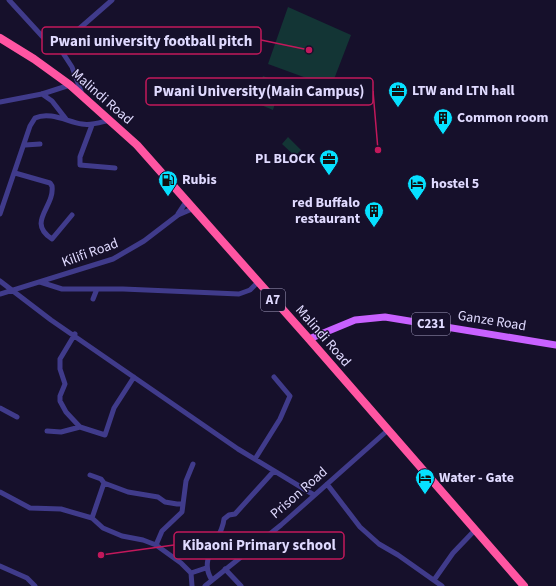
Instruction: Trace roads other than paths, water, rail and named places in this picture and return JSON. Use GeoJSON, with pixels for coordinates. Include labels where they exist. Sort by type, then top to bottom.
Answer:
{"type":"FeatureCollection","features":[{"type":"Feature","properties":{"kind":"highway","name":"Malindi Road"},"geometry":{"type":"LineString","coordinates":[[0,38],[34,59],[70,85],[141,150],[309,339],[524,586]]}},
{"type":"Feature","properties":{"kind":"main road","name":"Ganze Road"},"geometry":{"type":"LineString","coordinates":[[309,339],[355,320],[385,317],[556,345]]}},
{"type":"Feature","properties":{"kind":"street"},"geometry":{"type":"LineString","coordinates":[[9,0],[52,47],[56,49],[112,0]]}},
{"type":"Feature","properties":{"kind":"street"},"geometry":{"type":"LineString","coordinates":[[59,47],[72,67],[82,95]]}},
{"type":"Feature","properties":{"kind":"street"},"geometry":{"type":"LineString","coordinates":[[0,102],[42,94],[70,85]]}},
{"type":"Feature","properties":{"kind":"street"},"geometry":{"type":"LineString","coordinates":[[42,94],[52,101],[66,118]]}},
{"type":"Feature","properties":{"kind":"street"},"geometry":{"type":"LineString","coordinates":[[0,214],[6,193],[25,145],[30,126],[35,118],[45,116],[66,118],[81,124],[92,125],[110,120]]}},
{"type":"Feature","properties":{"kind":"street"},"geometry":{"type":"LineString","coordinates":[[92,125],[80,157],[80,165],[115,168]]}},
{"type":"Feature","properties":{"kind":"street"},"geometry":{"type":"LineString","coordinates":[[25,145],[40,144]]}},
{"type":"Feature","properties":{"kind":"street"},"geometry":{"type":"LineString","coordinates":[[15,173],[50,183],[52,186],[41,227],[52,239],[72,214]]}},
{"type":"Feature","properties":{"kind":"street"},"geometry":{"type":"LineString","coordinates":[[0,190],[6,193]]}},
{"type":"Feature","properties":{"kind":"street","name":"Kilifi Road"},"geometry":{"type":"LineString","coordinates":[[0,294],[99,264],[126,253],[144,241],[178,214],[186,202]]}},
{"type":"Feature","properties":{"kind":"street","name":"Kilifi Road"},"geometry":{"type":"LineString","coordinates":[[178,214],[192,209]]}},
{"type":"Feature","properties":{"kind":"street"},"geometry":{"type":"LineString","coordinates":[[0,281],[51,320],[75,334],[134,377],[255,459],[314,495]]}},
{"type":"Feature","properties":{"kind":"street"},"geometry":{"type":"LineString","coordinates":[[40,282],[62,289],[144,289],[239,294],[250,290],[258,282]]}},
{"type":"Feature","properties":{"kind":"street"},"geometry":{"type":"LineString","coordinates":[[92,299],[97,289]]}},
{"type":"Feature","properties":{"kind":"street"},"geometry":{"type":"LineString","coordinates":[[75,334],[60,359],[60,369],[65,384],[60,396],[60,401],[66,412],[80,427],[104,434],[114,408],[134,377]]}},
{"type":"Feature","properties":{"kind":"street"},"geometry":{"type":"LineString","coordinates":[[255,459],[280,419],[290,396],[274,377]]}},
{"type":"Feature","properties":{"kind":"street"},"geometry":{"type":"LineString","coordinates":[[0,408],[17,417]]}},
{"type":"Feature","properties":{"kind":"street"},"geometry":{"type":"LineString","coordinates":[[47,431],[61,432],[80,427]]}},
{"type":"Feature","properties":{"kind":"street","name":"Prison Road"},"geometry":{"type":"LineString","coordinates":[[205,586],[327,484],[388,430]]}},
{"type":"Feature","properties":{"kind":"street"},"geometry":{"type":"LineString","coordinates":[[156,545],[162,531],[182,512],[186,481],[194,464]]}},
{"type":"Feature","properties":{"kind":"street"},"geometry":{"type":"LineString","coordinates":[[212,580],[206,572],[206,568],[209,556],[224,526],[224,520],[228,515],[235,514],[274,471]]}},
{"type":"Feature","properties":{"kind":"street"},"geometry":{"type":"LineString","coordinates":[[90,475],[101,479],[104,483],[128,492],[158,497],[165,502],[183,504]]}},
{"type":"Feature","properties":{"kind":"street"},"geometry":{"type":"LineString","coordinates":[[92,518],[104,483]]}},
{"type":"Feature","properties":{"kind":"street"},"geometry":{"type":"LineString","coordinates":[[327,484],[342,506],[378,544],[442,586]]}},
{"type":"Feature","properties":{"kind":"street"},"geometry":{"type":"LineString","coordinates":[[0,492],[30,508],[61,509],[92,518],[103,528],[129,539],[143,540],[156,545],[181,563],[190,573],[192,586]]}},
{"type":"Feature","properties":{"kind":"street"},"geometry":{"type":"LineString","coordinates":[[434,580],[453,553],[475,530]]}},
{"type":"Feature","properties":{"kind":"street"},"geometry":{"type":"LineString","coordinates":[[0,566],[27,578],[35,586]]}},
{"type":"Feature","properties":{"kind":"street"},"geometry":{"type":"LineString","coordinates":[[190,573],[206,568]]}},
{"type":"Feature","properties":{"kind":"street"},"geometry":{"type":"LineString","coordinates":[[225,569],[241,586]]}},
{"type":"Feature","properties":{"kind":"place","name":"Pwani university football pitch"},"geometry":{"type":"Point","coordinates":[309,50]}},
{"type":"Feature","properties":{"kind":"place","name":"LTW and LTN hall"},"geometry":{"type":"Point","coordinates":[398,108]}},
{"type":"Feature","properties":{"kind":"place","name":"Common room"},"geometry":{"type":"Point","coordinates":[443,135]}},
{"type":"Feature","properties":{"kind":"place","name":"Pwani University(Main Campus)"},"geometry":{"type":"Point","coordinates":[378,150]}},
{"type":"Feature","properties":{"kind":"place","name":"PL BLOCK"},"geometry":{"type":"Point","coordinates":[329,176]}},
{"type":"Feature","properties":{"kind":"place","name":"Rubis"},"geometry":{"type":"Point","coordinates":[168,197]}},
{"type":"Feature","properties":{"kind":"place","name":"hostel 5"},"geometry":{"type":"Point","coordinates":[417,201]}},
{"type":"Feature","properties":{"kind":"place","name":"red Buffalo restaurant"},"geometry":{"type":"Point","coordinates":[374,228]}},
{"type":"Feature","properties":{"kind":"place","name":"Water - Gate"},"geometry":{"type":"Point","coordinates":[425,495]}},
{"type":"Feature","properties":{"kind":"place","name":"Kibaoni Primary school"},"geometry":{"type":"Point","coordinates":[101,555]}}]}
